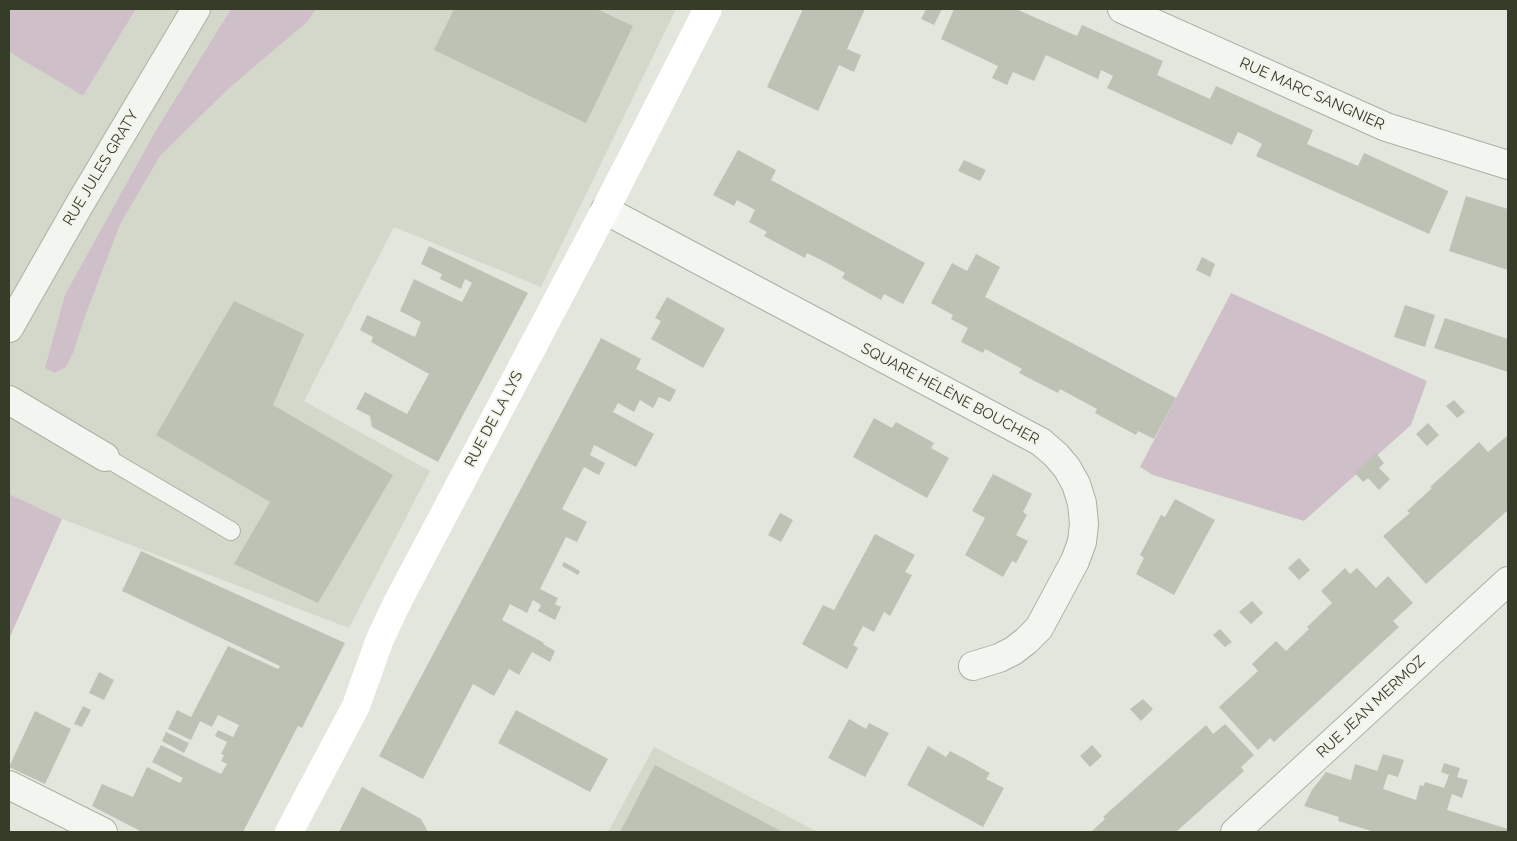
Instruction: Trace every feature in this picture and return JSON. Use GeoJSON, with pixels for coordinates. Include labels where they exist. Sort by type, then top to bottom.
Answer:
{"type":"FeatureCollection","features":[{"type":"Feature","properties":{"kind":"main road","name":"RUE DE LA LYS"},"geometry":{"type":"LineString","coordinates":[[289,832],[356,706],[380,639],[393,610],[605,210],[708,9]]}},
{"type":"Feature","properties":{"kind":"street","name":"RUE JULES GRATY"},"geometry":{"type":"LineString","coordinates":[[11,320],[196,9]]}},
{"type":"Feature","properties":{"kind":"street","name":"RUE MARC SANGNIER"},"geometry":{"type":"LineString","coordinates":[[1122,9],[1386,127],[1508,165]]}},
{"type":"Feature","properties":{"kind":"street","name":"SQUARE HÉLÈNE BOUCHER"},"geometry":{"type":"LineString","coordinates":[[605,210],[1041,442],[1067,468],[1076,484],[1082,504],[1084,524],[1082,542],[1075,561],[1039,628],[1026,641],[1013,650],[999,658],[973,666]]}},
{"type":"Feature","properties":{"kind":"street"},"geometry":{"type":"LineString","coordinates":[[9,400],[105,457]]}},
{"type":"Feature","properties":{"kind":"street","name":"RUE JEAN MERMOZ"},"geometry":{"type":"LineString","coordinates":[[1247,830],[1508,581]]}},
{"type":"Feature","properties":{"kind":"street"},"geometry":{"type":"LineString","coordinates":[[9,785],[103,832]]}},
{"type":"Feature","properties":{"kind":"lane"},"geometry":{"type":"LineString","coordinates":[[105,457],[231,531]]}},
{"type":"Feature","properties":{"kind":"shaded area"},"geometry":{"type":"Polygon","coordinates":[[[9,9],[136,9],[83,96],[9,52],[9,9]]]}},
{"type":"Feature","properties":{"kind":"shaded area"},"geometry":{"type":"Polygon","coordinates":[[[136,9],[676,9],[541,287],[394,227],[304,401],[430,471],[349,628],[62,519],[9,494],[9,52],[83,96],[136,9]]]}},
{"type":"Feature","properties":{"kind":"shaded area"},"geometry":{"type":"Polygon","coordinates":[[[231,9],[316,9],[307,22],[229,88],[160,156],[120,224],[73,353],[66,367],[55,373],[45,368],[65,295],[155,132],[231,9]]]}},
{"type":"Feature","properties":{"kind":"shaded area"},"geometry":{"type":"Polygon","coordinates":[[[1231,293],[1427,381],[1411,425],[1304,521],[1153,475],[1140,467],[1231,293]]]}},
{"type":"Feature","properties":{"kind":"shaded area"},"geometry":{"type":"Polygon","coordinates":[[[9,494],[62,519],[9,639],[9,494]]]}},
{"type":"Feature","properties":{"kind":"shaded area"},"geometry":{"type":"Polygon","coordinates":[[[654,747],[818,832],[608,832],[654,747]]]}},
{"type":"Feature","properties":{"kind":"building"},"geometry":{"type":"Polygon","coordinates":[[[454,9],[597,9],[633,26],[586,123],[434,50],[454,9]]]}},
{"type":"Feature","properties":{"kind":"building"},"geometry":{"type":"Polygon","coordinates":[[[803,9],[865,9],[847,49],[861,55],[854,72],[839,65],[818,111],[767,87],[803,9]]]}},
{"type":"Feature","properties":{"kind":"building"},"geometry":{"type":"Polygon","coordinates":[[[926,9],[942,9],[934,25],[921,19],[926,9]]]}},
{"type":"Feature","properties":{"kind":"building"},"geometry":{"type":"Polygon","coordinates":[[[954,9],[1016,9],[1077,36],[1082,25],[1163,61],[1157,75],[1210,99],[1216,86],[1313,130],[1307,144],[1358,166],[1364,153],[1448,192],[1429,234],[1256,156],[1262,144],[1238,132],[1232,145],[1107,88],[1113,76],[1101,70],[1098,79],[1046,55],[1034,81],[1013,72],[1007,85],[992,78],[998,66],[941,39],[954,9]]]}},
{"type":"Feature","properties":{"kind":"building"},"geometry":{"type":"Polygon","coordinates":[[[738,150],[776,170],[771,180],[925,263],[903,304],[884,294],[881,300],[842,278],[845,273],[827,263],[807,253],[805,258],[764,236],[767,232],[749,222],[755,210],[737,200],[734,206],[713,195],[738,150]]]}},
{"type":"Feature","properties":{"kind":"building"},"geometry":{"type":"Polygon","coordinates":[[[964,160],[986,170],[980,181],[958,171],[964,160]]]}},
{"type":"Feature","properties":{"kind":"building"},"geometry":{"type":"Polygon","coordinates":[[[1466,196],[1508,209],[1508,270],[1449,251],[1466,196]]]}},
{"type":"Feature","properties":{"kind":"building"},"geometry":{"type":"Polygon","coordinates":[[[429,246],[528,293],[438,462],[372,427],[370,416],[356,409],[365,392],[407,414],[429,374],[371,342],[373,337],[360,330],[367,315],[415,337],[421,322],[400,311],[414,279],[462,302],[472,283],[465,279],[461,289],[440,279],[442,274],[421,264],[429,246]]]}},
{"type":"Feature","properties":{"kind":"building"},"geometry":{"type":"Polygon","coordinates":[[[976,254],[1000,267],[985,297],[1176,398],[1154,439],[1138,431],[1136,435],[1095,413],[1097,409],[1060,389],[1058,393],[1019,373],[1022,369],[985,349],[983,353],[961,342],[968,328],[951,319],[953,315],[931,303],[952,263],[967,271],[976,254]]]}},
{"type":"Feature","properties":{"kind":"building"},"geometry":{"type":"Polygon","coordinates":[[[1202,257],[1215,264],[1210,277],[1196,270],[1202,257]]]}},
{"type":"Feature","properties":{"kind":"building"},"geometry":{"type":"Polygon","coordinates":[[[667,297],[725,329],[703,368],[651,339],[661,321],[655,318],[667,297]]]}},
{"type":"Feature","properties":{"kind":"building"},"geometry":{"type":"Polygon","coordinates":[[[234,301],[304,334],[273,405],[393,475],[318,603],[234,564],[270,502],[156,435],[234,301]]]}},
{"type":"Feature","properties":{"kind":"building"},"geometry":{"type":"Polygon","coordinates":[[[1405,305],[1435,315],[1425,347],[1394,337],[1405,305]]]}},
{"type":"Feature","properties":{"kind":"building"},"geometry":{"type":"Polygon","coordinates":[[[1445,318],[1508,339],[1508,372],[1434,348],[1445,318]]]}},
{"type":"Feature","properties":{"kind":"building"},"geometry":{"type":"Polygon","coordinates":[[[601,338],[641,359],[636,369],[676,390],[670,402],[659,397],[653,408],[640,400],[634,412],[618,403],[613,412],[654,434],[636,467],[594,445],[590,455],[605,463],[599,475],[584,467],[562,509],[587,522],[577,542],[566,537],[540,589],[558,598],[555,604],[561,607],[555,620],[538,611],[541,605],[533,600],[527,613],[510,604],[502,620],[555,651],[550,662],[532,652],[519,675],[509,669],[494,696],[473,684],[423,779],[379,756],[601,338]]]}},
{"type":"Feature","properties":{"kind":"building"},"geometry":{"type":"Polygon","coordinates":[[[1454,400],[1465,412],[1457,418],[1446,406],[1454,400]]]}},
{"type":"Feature","properties":{"kind":"building"},"geometry":{"type":"Polygon","coordinates":[[[874,418],[892,428],[896,422],[934,443],[931,448],[949,458],[927,498],[853,457],[874,418]]]}},
{"type":"Feature","properties":{"kind":"building"},"geometry":{"type":"Polygon","coordinates":[[[1428,423],[1439,435],[1427,446],[1416,434],[1428,423]]]}},
{"type":"Feature","properties":{"kind":"building"},"geometry":{"type":"Polygon","coordinates":[[[1508,435],[1508,510],[1426,584],[1383,536],[1410,513],[1407,511],[1432,488],[1430,487],[1479,442],[1488,452],[1508,435]]]}},
{"type":"Feature","properties":{"kind":"building"},"geometry":{"type":"Polygon","coordinates":[[[1376,453],[1384,463],[1379,468],[1390,479],[1379,490],[1368,478],[1363,482],[1355,473],[1376,453]]]}},
{"type":"Feature","properties":{"kind":"building"},"geometry":{"type":"Polygon","coordinates":[[[993,474],[1032,494],[1023,512],[1027,515],[1016,535],[1028,541],[1016,563],[1012,561],[1003,577],[965,555],[985,518],[972,511],[993,474]]]}},
{"type":"Feature","properties":{"kind":"building"},"geometry":{"type":"Polygon","coordinates":[[[1175,499],[1215,520],[1174,595],[1136,574],[1144,558],[1140,555],[1161,515],[1165,517],[1175,499]]]}},
{"type":"Feature","properties":{"kind":"building"},"geometry":{"type":"Polygon","coordinates":[[[780,513],[793,520],[781,542],[768,535],[780,513]]]}},
{"type":"Feature","properties":{"kind":"building"},"geometry":{"type":"Polygon","coordinates":[[[875,534],[915,555],[905,572],[912,575],[890,616],[884,612],[874,632],[863,626],[853,645],[858,648],[847,669],[802,644],[823,605],[834,610],[875,534]]]}},
{"type":"Feature","properties":{"kind":"building"},"geometry":{"type":"Polygon","coordinates":[[[141,551],[345,643],[302,728],[298,726],[243,832],[142,832],[92,806],[102,784],[133,797],[147,767],[180,783],[183,778],[152,762],[161,745],[221,774],[227,764],[221,761],[224,755],[221,754],[227,742],[215,736],[218,730],[233,737],[239,725],[218,715],[212,727],[200,721],[191,740],[168,729],[177,710],[191,717],[228,646],[278,669],[280,666],[122,591],[141,551]]]}},
{"type":"Feature","properties":{"kind":"building"},"geometry":{"type":"Polygon","coordinates":[[[1299,558],[1310,570],[1299,580],[1288,568],[1299,558]]]}},
{"type":"Feature","properties":{"kind":"building"},"geometry":{"type":"Polygon","coordinates":[[[564,562],[580,571],[578,575],[562,566],[564,562]]]}},
{"type":"Feature","properties":{"kind":"building"},"geometry":{"type":"Polygon","coordinates":[[[1345,568],[1350,574],[1357,568],[1376,588],[1388,576],[1413,603],[1393,621],[1399,627],[1274,742],[1270,738],[1258,750],[1219,707],[1258,671],[1252,664],[1276,641],[1286,651],[1309,629],[1307,627],[1332,603],[1321,591],[1345,568]]]}},
{"type":"Feature","properties":{"kind":"building"},"geometry":{"type":"Polygon","coordinates":[[[1252,601],[1263,613],[1251,624],[1239,612],[1252,601]]]}},
{"type":"Feature","properties":{"kind":"building"},"geometry":{"type":"Polygon","coordinates":[[[1220,629],[1232,642],[1225,647],[1213,635],[1220,629]]]}},
{"type":"Feature","properties":{"kind":"building"},"geometry":{"type":"Polygon","coordinates":[[[99,672],[114,680],[104,700],[89,693],[99,672]]]}},
{"type":"Feature","properties":{"kind":"building"},"geometry":{"type":"Polygon","coordinates":[[[1143,699],[1153,709],[1141,721],[1130,709],[1143,699]]]}},
{"type":"Feature","properties":{"kind":"building"},"geometry":{"type":"Polygon","coordinates":[[[83,706],[91,710],[82,727],[74,724],[83,706]]]}},
{"type":"Feature","properties":{"kind":"building"},"geometry":{"type":"Polygon","coordinates":[[[516,710],[608,759],[590,792],[498,743],[516,710]]]}},
{"type":"Feature","properties":{"kind":"building"},"geometry":{"type":"Polygon","coordinates":[[[35,711],[71,729],[45,784],[9,767],[35,711]]]}},
{"type":"Feature","properties":{"kind":"building"},"geometry":{"type":"Polygon","coordinates":[[[849,719],[866,729],[869,723],[889,733],[865,777],[828,758],[849,719]]]}},
{"type":"Feature","properties":{"kind":"building"},"geometry":{"type":"Polygon","coordinates":[[[1225,724],[1254,755],[1241,767],[1244,771],[1176,832],[1091,832],[1105,819],[1103,817],[1206,725],[1213,734],[1225,724]]]}},
{"type":"Feature","properties":{"kind":"building"},"geometry":{"type":"Polygon","coordinates":[[[166,732],[189,743],[184,753],[162,741],[166,732]]]}},
{"type":"Feature","properties":{"kind":"building"},"geometry":{"type":"Polygon","coordinates":[[[1092,745],[1102,756],[1090,767],[1080,756],[1092,745]]]}},
{"type":"Feature","properties":{"kind":"building"},"geometry":{"type":"Polygon","coordinates":[[[928,746],[946,757],[950,751],[969,761],[990,773],[986,779],[1004,788],[983,827],[907,785],[928,746]]]}},
{"type":"Feature","properties":{"kind":"building"},"geometry":{"type":"Polygon","coordinates":[[[1383,754],[1404,760],[1398,777],[1388,774],[1383,789],[1416,800],[1420,785],[1424,786],[1425,782],[1444,788],[1449,775],[1441,772],[1444,763],[1460,768],[1457,777],[1468,780],[1462,798],[1452,794],[1447,810],[1508,829],[1508,832],[1375,832],[1338,821],[1339,817],[1304,806],[1312,790],[1326,772],[1351,780],[1355,764],[1377,771],[1383,754]]]}},
{"type":"Feature","properties":{"kind":"building"},"geometry":{"type":"Polygon","coordinates":[[[655,765],[783,832],[620,832],[655,765]]]}},
{"type":"Feature","properties":{"kind":"building"},"geometry":{"type":"Polygon","coordinates":[[[362,787],[421,819],[428,832],[339,832],[362,787]]]}}]}
